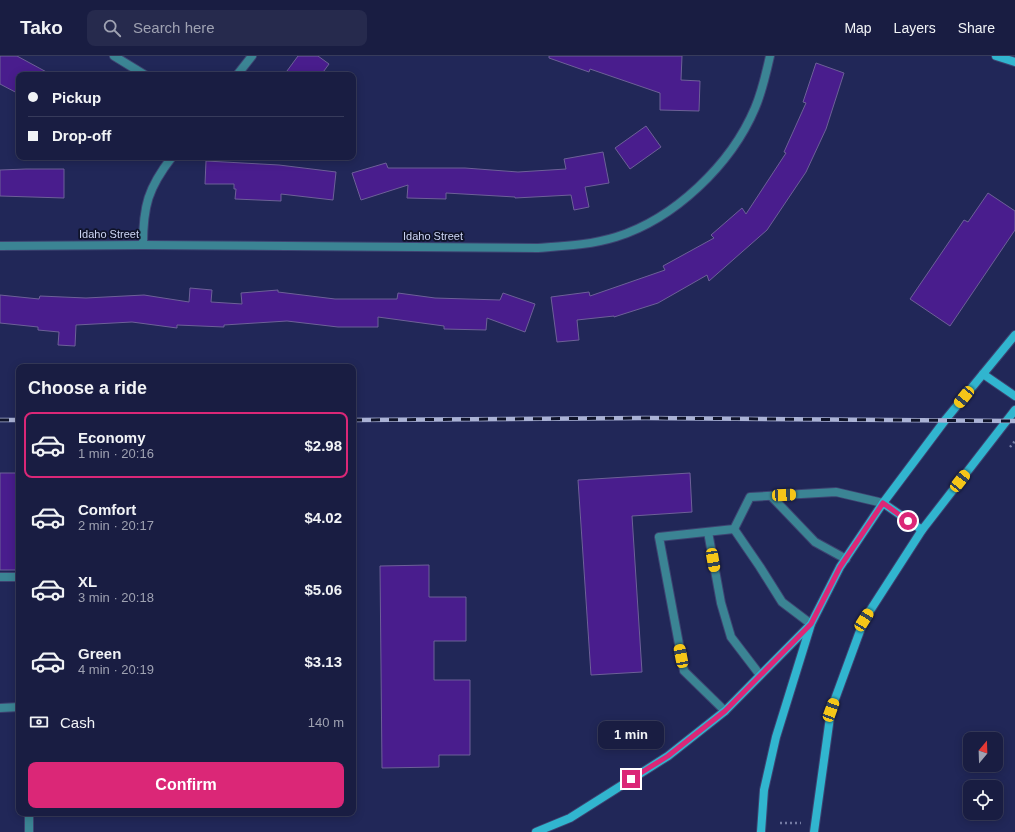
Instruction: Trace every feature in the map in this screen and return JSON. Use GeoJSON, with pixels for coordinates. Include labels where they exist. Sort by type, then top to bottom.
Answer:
{"type":"FeatureCollection","features":[{"type":"Feature","properties":{"kind":"main road"},"geometry":{"type":"LineString","coordinates":[[996,56],[1015,62]]}},
{"type":"Feature","properties":{"kind":"main road"},"geometry":{"type":"LineString","coordinates":[[761,832],[764,790],[776,737],[811,624],[846,559],[883,503],[946,419],[1015,335]]}},
{"type":"Feature","properties":{"kind":"main road"},"geometry":{"type":"LineString","coordinates":[[983,374],[1015,396]]}},
{"type":"Feature","properties":{"kind":"main road"},"geometry":{"type":"LineString","coordinates":[[814,832],[834,703],[864,620],[922,530],[1015,410]]}},
{"type":"Feature","properties":{"kind":"main road"},"geometry":{"type":"LineString","coordinates":[[883,503],[922,530]]}},
{"type":"Feature","properties":{"kind":"main road"},"geometry":{"type":"LineString","coordinates":[[536,832],[570,818],[668,756],[725,711],[811,624]]}},
{"type":"Feature","properties":{"kind":"street"},"geometry":{"type":"LineString","coordinates":[[114,56],[140,72]]}},
{"type":"Feature","properties":{"kind":"street"},"geometry":{"type":"LineString","coordinates":[[239,72],[252,56]]}},
{"type":"Feature","properties":{"kind":"street","name":"Idaho Street"},"geometry":{"type":"LineString","coordinates":[[0,246],[143,245],[538,248],[580,245],[616,237],[657,219],[691,194],[716,168],[736,142],[755,109],[770,56]]}},
{"type":"Feature","properties":{"kind":"street"},"geometry":{"type":"LineString","coordinates":[[143,245],[143,221],[146,203],[154,183],[170,160]]}},
{"type":"Feature","properties":{"kind":"street"},"geometry":{"type":"LineString","coordinates":[[734,530],[750,497],[836,492],[883,503]]}},
{"type":"Feature","properties":{"kind":"street"},"geometry":{"type":"LineString","coordinates":[[771,496],[815,542],[846,559]]}},
{"type":"Feature","properties":{"kind":"street"},"geometry":{"type":"LineString","coordinates":[[725,711],[684,671],[659,537],[734,530]]}},
{"type":"Feature","properties":{"kind":"street"},"geometry":{"type":"LineString","coordinates":[[734,530],[782,602],[811,624]]}},
{"type":"Feature","properties":{"kind":"street"},"geometry":{"type":"LineString","coordinates":[[708,532],[721,603],[731,637],[760,675]]}},
{"type":"Feature","properties":{"kind":"street"},"geometry":{"type":"LineString","coordinates":[[0,577],[16,577]]}},
{"type":"Feature","properties":{"kind":"street"},"geometry":{"type":"LineString","coordinates":[[0,708],[16,707]]}},
{"type":"Feature","properties":{"kind":"street"},"geometry":{"type":"LineString","coordinates":[[29,816],[29,832]]}},
{"type":"Feature","properties":{"kind":"path"},"geometry":{"type":"LineString","coordinates":[[1010,447],[1015,441]]}},
{"type":"Feature","properties":{"kind":"path"},"geometry":{"type":"LineString","coordinates":[[780,823],[801,823]]}},
{"type":"Feature","properties":{"kind":"building"},"geometry":{"type":"Polygon","coordinates":[[[0,56],[17,56],[46,72],[16,72],[16,92],[0,84],[0,56]]]}},
{"type":"Feature","properties":{"kind":"building"},"geometry":{"type":"Polygon","coordinates":[[[298,56],[318,56],[329,64],[323,72],[286,72],[298,56]]]}},
{"type":"Feature","properties":{"kind":"building"},"geometry":{"type":"Polygon","coordinates":[[[549,56],[682,56],[681,80],[700,81],[699,111],[660,110],[660,93],[590,69],[589,72],[549,58],[549,56]]]}},
{"type":"Feature","properties":{"kind":"building"},"geometry":{"type":"Polygon","coordinates":[[[816,63],[844,73],[826,129],[806,172],[767,230],[709,281],[707,275],[658,303],[614,317],[577,320],[579,340],[557,342],[551,297],[589,292],[590,296],[665,270],[663,266],[714,238],[711,235],[742,208],[746,214],[786,153],[784,152],[806,103],[803,102],[816,63]]]}},
{"type":"Feature","properties":{"kind":"building"},"geometry":{"type":"Polygon","coordinates":[[[646,126],[661,147],[630,169],[615,148],[646,126]]]}},
{"type":"Feature","properties":{"kind":"building"},"geometry":{"type":"Polygon","coordinates":[[[603,152],[609,183],[585,187],[589,207],[574,210],[571,195],[515,198],[446,193],[446,199],[407,198],[408,185],[361,200],[352,173],[386,163],[388,168],[465,168],[518,172],[566,169],[564,159],[603,152]]]}},
{"type":"Feature","properties":{"kind":"building"},"geometry":{"type":"Polygon","coordinates":[[[206,161],[279,165],[336,172],[333,200],[281,194],[281,201],[235,199],[236,189],[234,189],[234,184],[205,184],[206,161]]]}},
{"type":"Feature","properties":{"kind":"building"},"geometry":{"type":"Polygon","coordinates":[[[64,169],[64,198],[0,196],[0,170],[64,169]]]}},
{"type":"Feature","properties":{"kind":"building"},"geometry":{"type":"Polygon","coordinates":[[[988,193],[1015,211],[1015,230],[950,326],[910,299],[964,220],[968,222],[988,193]]]}},
{"type":"Feature","properties":{"kind":"building"},"geometry":{"type":"Polygon","coordinates":[[[190,288],[212,290],[211,302],[242,304],[241,293],[278,290],[278,292],[335,299],[397,299],[398,293],[435,298],[500,300],[503,293],[535,304],[525,332],[487,318],[486,330],[444,329],[444,326],[378,317],[378,327],[338,327],[287,321],[224,325],[224,327],[177,325],[177,328],[132,322],[76,325],[75,346],[58,345],[59,332],[38,330],[38,327],[0,323],[0,295],[39,299],[40,296],[86,298],[144,295],[189,302],[190,288]]]}},
{"type":"Feature","properties":{"kind":"building"},"geometry":{"type":"Polygon","coordinates":[[[0,473],[16,473],[16,570],[0,570],[0,473]]]}},
{"type":"Feature","properties":{"kind":"building"},"geometry":{"type":"Polygon","coordinates":[[[690,473],[692,512],[632,516],[642,672],[591,675],[578,480],[690,473]]]}},
{"type":"Feature","properties":{"kind":"building"},"geometry":{"type":"Polygon","coordinates":[[[429,565],[429,597],[466,597],[466,641],[434,641],[434,680],[470,680],[470,755],[439,755],[439,767],[382,768],[380,566],[429,565]]]}},
{"type":"Feature","properties":{"kind":"railway"},"geometry":{"type":"LineString","coordinates":[[356,420],[646,418],[1015,421]]}},
{"type":"Feature","properties":{"kind":"railway"},"geometry":{"type":"LineString","coordinates":[[0,420],[16,420]]}},
{"type":"Feature","properties":{"kind":"route"},"geometry":{"type":"LineString","coordinates":[[631,779],[668,756],[725,711],[811,624],[840,567],[883,503],[908,521]]}}]}
